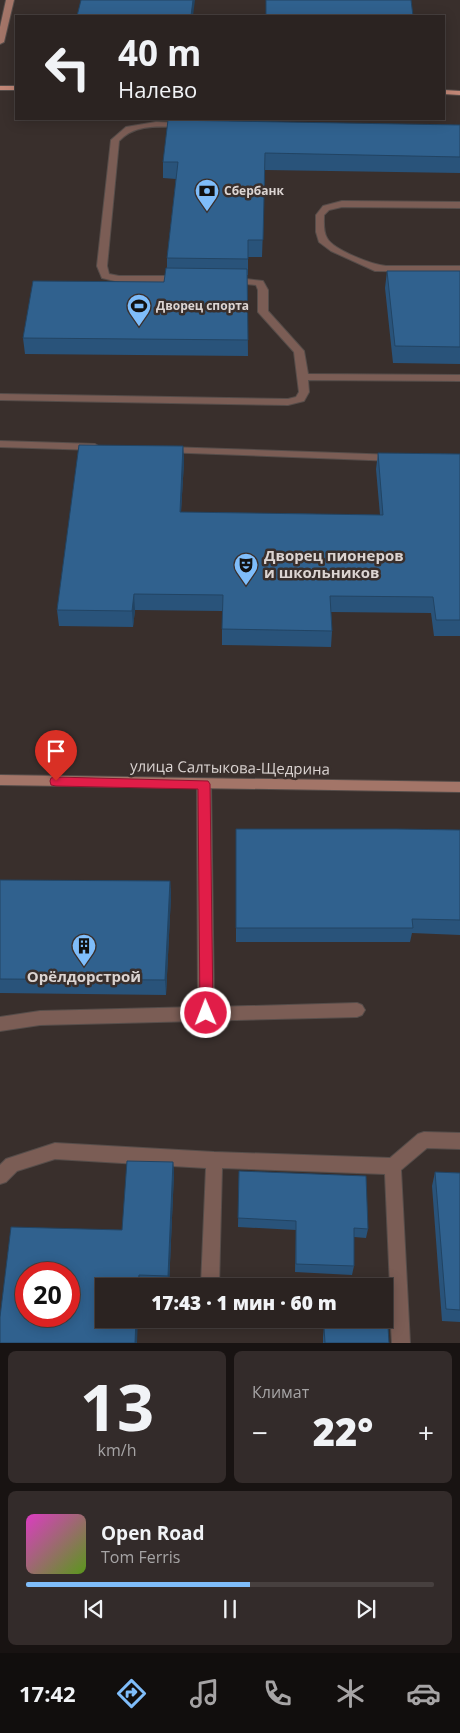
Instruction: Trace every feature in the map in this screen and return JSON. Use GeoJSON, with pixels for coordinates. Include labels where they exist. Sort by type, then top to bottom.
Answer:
{"type":"FeatureCollection","features":[{"type":"Feature","properties":{"kind":"main road"},"geometry":{"type":"LineString","coordinates":[[0,88],[15,88]]}},
{"type":"Feature","properties":{"kind":"main road"},"geometry":{"type":"LineString","coordinates":[[445,92],[460,92]]}},
{"type":"Feature","properties":{"kind":"street"},"geometry":{"type":"LineString","coordinates":[[0,42],[10,0]]}},
{"type":"Feature","properties":{"kind":"street","name":"улица Салтыкова-Щедрина"},"geometry":{"type":"LineString","coordinates":[[0,780],[460,787]]}},
{"type":"Feature","properties":{"kind":"lane"},"geometry":{"type":"LineString","coordinates":[[188,280],[120,279],[104,276],[102,266],[115,140],[119,135],[135,127],[196,125]]}},
{"type":"Feature","properties":{"kind":"lane"},"geometry":{"type":"LineString","coordinates":[[460,205],[342,204],[326,208],[320,215],[320,232],[324,242],[334,249],[374,268],[460,269]]}},
{"type":"Feature","properties":{"kind":"lane"},"geometry":{"type":"LineString","coordinates":[[0,396],[288,402],[300,399],[304,392],[300,351],[264,312],[263,290],[260,282],[218,280]]}},
{"type":"Feature","properties":{"kind":"lane"},"geometry":{"type":"LineString","coordinates":[[303,377],[460,378]]}},
{"type":"Feature","properties":{"kind":"lane"},"geometry":{"type":"LineString","coordinates":[[0,444],[108,448]]}},
{"type":"Feature","properties":{"kind":"lane"},"geometry":{"type":"LineString","coordinates":[[157,449],[411,458]]}},
{"type":"Feature","properties":{"kind":"lane"},"geometry":{"type":"LineString","coordinates":[[204,784],[206,1013]]}},
{"type":"Feature","properties":{"kind":"lane"},"geometry":{"type":"LineString","coordinates":[[0,1024],[40,1018],[357,1010]]}},
{"type":"Feature","properties":{"kind":"lane"},"geometry":{"type":"LineString","coordinates":[[0,1176],[12,1165],[55,1151],[214,1160],[393,1166],[424,1140],[460,1140]]}},
{"type":"Feature","properties":{"kind":"lane"},"geometry":{"type":"LineString","coordinates":[[210,1278],[214,1160]]}},
{"type":"Feature","properties":{"kind":"lane"},"geometry":{"type":"LineString","coordinates":[[392,1278],[393,1166]]}},
{"type":"Feature","properties":{"kind":"lane"},"geometry":{"type":"LineString","coordinates":[[393,1321],[401,1343]]}},
{"type":"Feature","properties":{"kind":"building"},"geometry":{"type":"Polygon","coordinates":[[[81,0],[193,0],[191,15],[77,15],[81,0]]]}},
{"type":"Feature","properties":{"kind":"building"},"geometry":{"type":"Polygon","coordinates":[[[266,0],[411,0],[413,15],[266,15],[266,0]]]}},
{"type":"Feature","properties":{"kind":"building"},"geometry":{"type":"Polygon","coordinates":[[[168,120],[460,125],[460,157],[265,153],[263,240],[248,240],[248,259],[167,258],[178,162],[163,162],[168,120]]]}},
{"type":"Feature","properties":{"kind":"building","name":"Дворец спорта"},"geometry":{"type":"Polygon","coordinates":[[[166,268],[247,269],[248,340],[23,338],[33,281],[164,282],[166,268]]]}},
{"type":"Feature","properties":{"kind":"building"},"geometry":{"type":"Polygon","coordinates":[[[387,271],[460,271],[460,347],[395,346],[387,271]]]}},
{"type":"Feature","properties":{"kind":"building"},"geometry":{"type":"Polygon","coordinates":[[[79,445],[183,446],[180,512],[383,515],[378,453],[460,454],[460,620],[436,620],[433,597],[330,596],[332,631],[222,629],[223,595],[134,594],[132,611],[57,610],[79,445]]]}},
{"type":"Feature","properties":{"kind":"building"},"geometry":{"type":"Polygon","coordinates":[[[236,829],[460,830],[460,920],[412,919],[413,928],[236,928],[236,829]]]}},
{"type":"Feature","properties":{"kind":"building","name":"Орёлдорстрой"},"geometry":{"type":"Polygon","coordinates":[[[0,880],[170,881],[165,980],[0,979],[0,880]]]}},
{"type":"Feature","properties":{"kind":"building"},"geometry":{"type":"Polygon","coordinates":[[[127,1161],[173,1162],[168,1276],[139,1275],[139,1278],[95,1278],[95,1328],[136,1328],[135,1343],[0,1343],[0,1317],[11,1227],[122,1230],[127,1161]]]}},
{"type":"Feature","properties":{"kind":"building"},"geometry":{"type":"Polygon","coordinates":[[[239,1171],[366,1176],[368,1229],[354,1228],[354,1266],[296,1264],[296,1221],[238,1218],[239,1171]]]}},
{"type":"Feature","properties":{"kind":"building"},"geometry":{"type":"Polygon","coordinates":[[[435,1172],[460,1173],[460,1310],[446,1309],[435,1172]]]}},
{"type":"Feature","properties":{"kind":"building"},"geometry":{"type":"Polygon","coordinates":[[[324,1328],[388,1328],[389,1343],[325,1343],[324,1328]]]}},
{"type":"Feature","properties":{"kind":"place","name":"Сбербанк"},"geometry":{"type":"Point","coordinates":[207,212]}},
{"type":"Feature","properties":{"kind":"place","name":"Дворец спорта"},"geometry":{"type":"Point","coordinates":[139,327]}},
{"type":"Feature","properties":{"kind":"place","name":"Дворец пионеров и школьников"},"geometry":{"type":"Point","coordinates":[246,586]}},
{"type":"Feature","properties":{"kind":"place","name":"Орёлдорстрой"},"geometry":{"type":"Point","coordinates":[84,967]}},
{"type":"Feature","properties":{"kind":"route"},"geometry":{"type":"LineString","coordinates":[[56,781],[204,784],[206,1013]]}}]}
